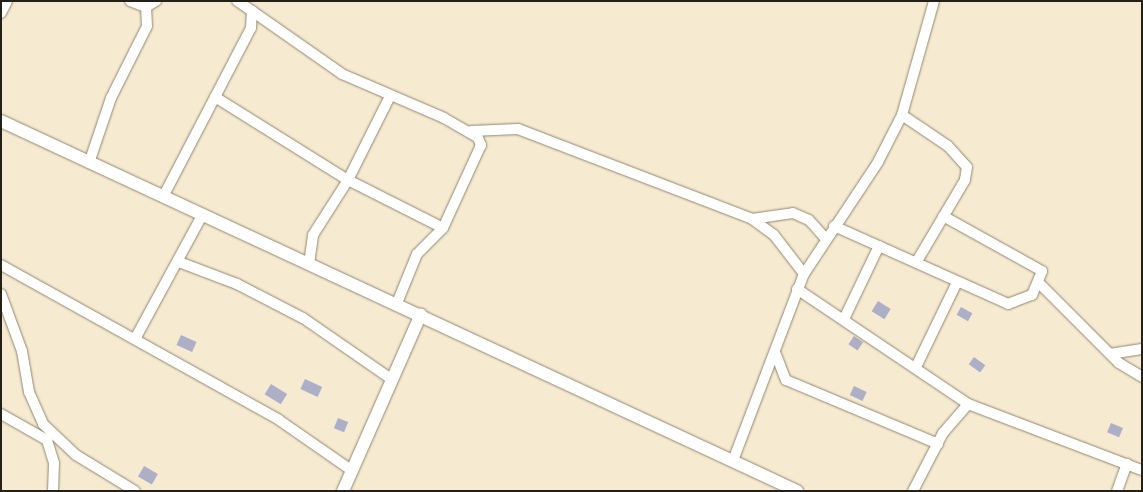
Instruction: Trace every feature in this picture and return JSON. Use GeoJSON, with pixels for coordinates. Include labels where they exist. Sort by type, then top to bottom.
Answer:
{"type":"FeatureCollection","features":[{"type":"Feature","properties":{"kind":"street"},"geometry":{"type":"LineString","coordinates":[[1,13],[7,1]]}},
{"type":"Feature","properties":{"kind":"street"},"geometry":{"type":"LineString","coordinates":[[130,1],[146,7]]}},
{"type":"Feature","properties":{"kind":"street"},"geometry":{"type":"LineString","coordinates":[[146,7],[156,1]]}},
{"type":"Feature","properties":{"kind":"street"},"geometry":{"type":"LineString","coordinates":[[237,1],[305,52],[390,96],[471,131],[496,128],[518,129],[752,219],[774,235],[804,274]]}},
{"type":"Feature","properties":{"kind":"street"},"geometry":{"type":"LineString","coordinates":[[734,458],[804,274],[878,162],[902,115],[934,1]]}},
{"type":"Feature","properties":{"kind":"street"},"geometry":{"type":"LineString","coordinates":[[89,163],[111,98],[147,26],[146,7]]}},
{"type":"Feature","properties":{"kind":"street"},"geometry":{"type":"LineString","coordinates":[[164,195],[251,28],[252,11]]}},
{"type":"Feature","properties":{"kind":"street"},"geometry":{"type":"LineString","coordinates":[[215,96],[348,180],[443,228]]}},
{"type":"Feature","properties":{"kind":"street"},"geometry":{"type":"LineString","coordinates":[[309,264],[313,235],[348,180],[390,96]]}},
{"type":"Feature","properties":{"kind":"street"},"geometry":{"type":"LineString","coordinates":[[902,115],[948,146],[967,167],[944,216],[916,263]]}},
{"type":"Feature","properties":{"kind":"street"},"geometry":{"type":"LineString","coordinates":[[1,121],[421,314],[621,413],[734,458],[793,490]]}},
{"type":"Feature","properties":{"kind":"street"},"geometry":{"type":"LineString","coordinates":[[397,303],[417,254],[443,228],[481,145],[496,128]]}},
{"type":"Feature","properties":{"kind":"street"},"geometry":{"type":"LineString","coordinates":[[471,131],[481,145]]}},
{"type":"Feature","properties":{"kind":"street"},"geometry":{"type":"LineString","coordinates":[[752,219],[793,213],[809,220],[826,239]]}},
{"type":"Feature","properties":{"kind":"street"},"geometry":{"type":"LineString","coordinates":[[135,339],[203,214]]}},
{"type":"Feature","properties":{"kind":"street"},"geometry":{"type":"LineString","coordinates":[[834,226],[1008,304],[1022,302],[1040,284],[1043,277],[1037,266],[944,216]]}},
{"type":"Feature","properties":{"kind":"street"},"geometry":{"type":"LineString","coordinates":[[844,319],[879,246]]}},
{"type":"Feature","properties":{"kind":"street"},"geometry":{"type":"LineString","coordinates":[[178,262],[237,284],[303,318],[391,379]]}},
{"type":"Feature","properties":{"kind":"street"},"geometry":{"type":"LineString","coordinates":[[1,265],[279,420],[351,470]]}},
{"type":"Feature","properties":{"kind":"street"},"geometry":{"type":"LineString","coordinates":[[916,367],[957,282]]}},
{"type":"Feature","properties":{"kind":"street"},"geometry":{"type":"LineString","coordinates":[[1040,284],[1110,354],[1142,377]]}},
{"type":"Feature","properties":{"kind":"street"},"geometry":{"type":"LineString","coordinates":[[797,289],[916,367],[968,404],[1021,428],[1142,470]]}},
{"type":"Feature","properties":{"kind":"street"},"geometry":{"type":"LineString","coordinates":[[1,294],[22,351],[29,392],[43,424],[76,455],[136,491]]}},
{"type":"Feature","properties":{"kind":"street"},"geometry":{"type":"LineString","coordinates":[[343,491],[421,314]]}},
{"type":"Feature","properties":{"kind":"street"},"geometry":{"type":"LineString","coordinates":[[1110,354],[1142,349]]}},
{"type":"Feature","properties":{"kind":"street"},"geometry":{"type":"LineString","coordinates":[[775,352],[780,374],[786,380],[938,444]]}},
{"type":"Feature","properties":{"kind":"street"},"geometry":{"type":"LineString","coordinates":[[913,491],[938,444],[968,404]]}},
{"type":"Feature","properties":{"kind":"street"},"geometry":{"type":"LineString","coordinates":[[1,414],[47,440],[54,463],[52,491]]}},
{"type":"Feature","properties":{"kind":"street"},"geometry":{"type":"LineString","coordinates":[[1117,491],[1127,464]]}},
{"type":"Feature","properties":{"kind":"building"},"geometry":{"type":"Polygon","coordinates":[[[878,301],[891,309],[884,319],[872,311],[878,301]]]}},
{"type":"Feature","properties":{"kind":"building"},"geometry":{"type":"Polygon","coordinates":[[[961,307],[972,313],[968,321],[957,315],[961,307]]]}},
{"type":"Feature","properties":{"kind":"building"},"geometry":{"type":"Polygon","coordinates":[[[181,335],[197,342],[192,352],[177,345],[181,335]]]}},
{"type":"Feature","properties":{"kind":"building"},"geometry":{"type":"Polygon","coordinates":[[[854,336],[863,342],[858,350],[848,344],[854,336]]]}},
{"type":"Feature","properties":{"kind":"building"},"geometry":{"type":"Polygon","coordinates":[[[974,357],[985,365],[980,373],[969,364],[974,357]]]}},
{"type":"Feature","properties":{"kind":"building"},"geometry":{"type":"Polygon","coordinates":[[[305,379],[322,387],[318,397],[300,389],[305,379]]]}},
{"type":"Feature","properties":{"kind":"building"},"geometry":{"type":"Polygon","coordinates":[[[271,384],[287,394],[281,404],[265,394],[271,384]]]}},
{"type":"Feature","properties":{"kind":"building"},"geometry":{"type":"Polygon","coordinates":[[[854,386],[867,392],[862,401],[850,395],[854,386]]]}},
{"type":"Feature","properties":{"kind":"building"},"geometry":{"type":"Polygon","coordinates":[[[338,418],[348,422],[344,432],[334,428],[338,418]]]}},
{"type":"Feature","properties":{"kind":"building"},"geometry":{"type":"Polygon","coordinates":[[[1111,423],[1123,428],[1119,437],[1107,432],[1111,423]]]}},
{"type":"Feature","properties":{"kind":"building"},"geometry":{"type":"Polygon","coordinates":[[[144,466],[158,474],[152,484],[138,476],[144,466]]]}}]}
